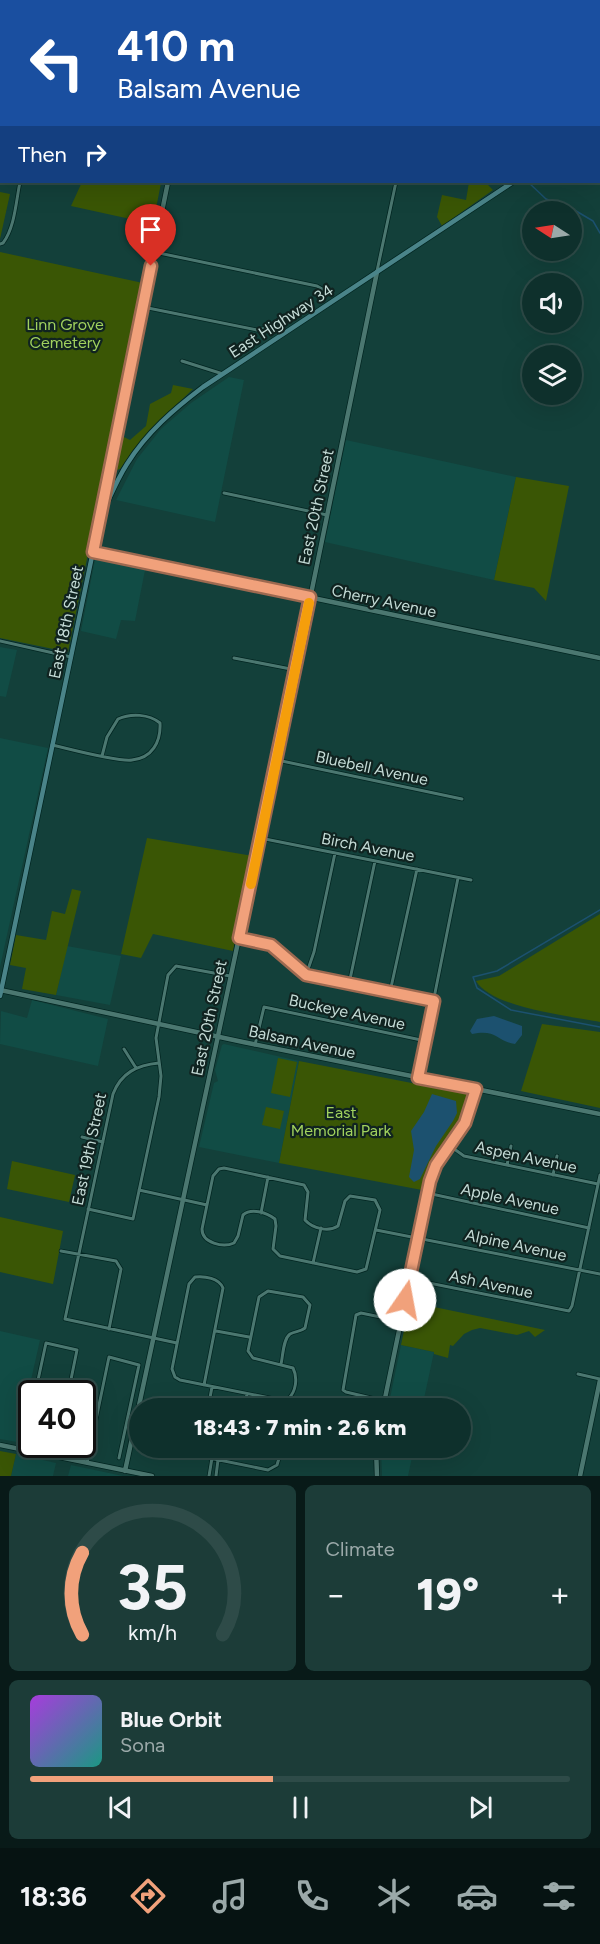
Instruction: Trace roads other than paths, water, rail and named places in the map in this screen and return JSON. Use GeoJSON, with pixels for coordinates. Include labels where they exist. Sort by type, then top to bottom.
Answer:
{"type":"FeatureCollection","features":[{"type":"Feature","properties":{"kind":"main road","name":"East Highway 34"},"geometry":{"type":"LineString","coordinates":[[100,518],[120,476],[136,450],[169,414],[223,374],[511,183]]}},
{"type":"Feature","properties":{"kind":"main road","name":"East 18th Street"},"geometry":{"type":"LineString","coordinates":[[0,992],[100,518]]}},
{"type":"Feature","properties":{"kind":"street"},"geometry":{"type":"LineString","coordinates":[[0,244],[7,237],[11,226],[20,183]]}},
{"type":"Feature","properties":{"kind":"street","name":"East 18th Street"},"geometry":{"type":"LineString","coordinates":[[100,518],[168,183]]}},
{"type":"Feature","properties":{"kind":"street","name":"East 20th Street"},"geometry":{"type":"LineString","coordinates":[[125,1471],[296,670],[396,183]]}},
{"type":"Feature","properties":{"kind":"street"},"geometry":{"type":"LineString","coordinates":[[154,252],[317,286],[324,290]]}},
{"type":"Feature","properties":{"kind":"street"},"geometry":{"type":"LineString","coordinates":[[143,307],[256,330],[266,328]]}},
{"type":"Feature","properties":{"kind":"street"},"geometry":{"type":"LineString","coordinates":[[182,361],[223,374]]}},
{"type":"Feature","properties":{"kind":"street"},"geometry":{"type":"LineString","coordinates":[[109,473],[120,476]]}},
{"type":"Feature","properties":{"kind":"street"},"geometry":{"type":"LineString","coordinates":[[224,494],[327,515]]}},
{"type":"Feature","properties":{"kind":"street","name":"Cherry Avenue"},"geometry":{"type":"LineString","coordinates":[[93,552],[600,658]]}},
{"type":"Feature","properties":{"kind":"street"},"geometry":{"type":"LineString","coordinates":[[0,641],[71,657]]}},
{"type":"Feature","properties":{"kind":"street"},"geometry":{"type":"LineString","coordinates":[[234,658],[296,670]]}},
{"type":"Feature","properties":{"kind":"street"},"geometry":{"type":"LineString","coordinates":[[52,745],[102,756],[132,760],[146,755],[156,747],[161,736],[160,723],[154,718],[133,715],[118,719],[107,737],[102,756]]}},
{"type":"Feature","properties":{"kind":"street","name":"Bluebell Avenue"},"geometry":{"type":"LineString","coordinates":[[277,760],[462,799]]}},
{"type":"Feature","properties":{"kind":"street","name":"Birch Avenue"},"geometry":{"type":"LineString","coordinates":[[260,838],[471,880]]}},
{"type":"Feature","properties":{"kind":"street"},"geometry":{"type":"LineString","coordinates":[[306,975],[314,952],[335,853]]}},
{"type":"Feature","properties":{"kind":"street"},"geometry":{"type":"LineString","coordinates":[[349,984],[375,861]]}},
{"type":"Feature","properties":{"kind":"street"},"geometry":{"type":"LineString","coordinates":[[390,992],[417,869]]}},
{"type":"Feature","properties":{"kind":"street"},"geometry":{"type":"LineString","coordinates":[[418,1078],[458,878]]}},
{"type":"Feature","properties":{"kind":"street"},"geometry":{"type":"LineString","coordinates":[[239,938],[271,945],[306,975],[434,1001]]}},
{"type":"Feature","properties":{"kind":"street"},"geometry":{"type":"LineString","coordinates":[[88,1209],[133,1219],[159,1097],[161,1076],[156,1050],[168,975],[176,966],[231,976]]}},
{"type":"Feature","properties":{"kind":"street","name":"Balsam Avenue"},"geometry":{"type":"LineString","coordinates":[[0,992],[159,1027],[600,1114]]}},
{"type":"Feature","properties":{"kind":"street","name":"Buckeye Avenue"},"geometry":{"type":"LineString","coordinates":[[255,1045],[264,1007],[426,1041]]}},
{"type":"Feature","properties":{"kind":"street"},"geometry":{"type":"LineString","coordinates":[[124,1049],[136,1068],[159,1063]]}},
{"type":"Feature","properties":{"kind":"street","name":"East 19th Street"},"geometry":{"type":"LineString","coordinates":[[109,1329],[65,1319],[116,1088],[126,1073],[136,1068]]}},
{"type":"Feature","properties":{"kind":"street"},"geometry":{"type":"LineString","coordinates":[[385,1398],[427,1193],[436,1165],[465,1123],[476,1089]]}},
{"type":"Feature","properties":{"kind":"street"},"geometry":{"type":"LineString","coordinates":[[82,1137],[103,1142]]}},
{"type":"Feature","properties":{"kind":"street","name":"Aspen Avenue"},"geometry":{"type":"LineString","coordinates":[[450,1146],[464,1156],[599,1184]]}},
{"type":"Feature","properties":{"kind":"street"},"geometry":{"type":"LineString","coordinates":[[507,1165],[511,1146]]}},
{"type":"Feature","properties":{"kind":"street"},"geometry":{"type":"LineString","coordinates":[[553,1175],[557,1155]]}},
{"type":"Feature","properties":{"kind":"street"},"geometry":{"type":"LineString","coordinates":[[224,1168],[305,1186],[308,1195],[305,1220],[321,1228],[333,1229],[338,1226],[345,1201],[354,1196],[375,1200],[380,1210],[368,1265],[363,1271],[357,1272],[287,1258],[275,1253],[273,1245],[276,1227],[271,1215],[246,1212],[241,1218],[235,1242],[227,1245],[209,1242],[203,1237],[202,1229],[207,1205],[213,1176],[219,1169],[224,1168]]}},
{"type":"Feature","properties":{"kind":"street"},"geometry":{"type":"LineString","coordinates":[[580,1270],[600,1174]]}},
{"type":"Feature","properties":{"kind":"street"},"geometry":{"type":"LineString","coordinates":[[261,1213],[268,1178]]}},
{"type":"Feature","properties":{"kind":"street"},"geometry":{"type":"LineString","coordinates":[[139,1190],[207,1205]]}},
{"type":"Feature","properties":{"kind":"street","name":"Apple Avenue"},"geometry":{"type":"LineString","coordinates":[[427,1193],[589,1227]]}},
{"type":"Feature","properties":{"kind":"street"},"geometry":{"type":"LineString","coordinates":[[313,1263],[321,1228]]}},
{"type":"Feature","properties":{"kind":"street","name":"Alpine Avenue"},"geometry":{"type":"LineString","coordinates":[[376,1230],[600,1274]]}},
{"type":"Feature","properties":{"kind":"street"},"geometry":{"type":"LineString","coordinates":[[61,1251],[116,1261],[120,1265],[109,1329],[177,1343]]}},
{"type":"Feature","properties":{"kind":"street","name":"Ash Avenue"},"geometry":{"type":"LineString","coordinates":[[409,1279],[569,1311],[580,1270]]}},
{"type":"Feature","properties":{"kind":"street"},"geometry":{"type":"LineString","coordinates":[[204,1385],[224,1292],[223,1286],[216,1280],[195,1277],[189,1284],[177,1343],[172,1369],[175,1377],[180,1380],[247,1394],[280,1400],[288,1399],[293,1394],[296,1375],[291,1367],[252,1358],[248,1352],[259,1297],[262,1293],[269,1291],[307,1300],[310,1307],[307,1326],[287,1337],[281,1364]]}},
{"type":"Feature","properties":{"kind":"street"},"geometry":{"type":"LineString","coordinates":[[372,1398],[344,1391],[342,1387],[356,1315],[400,1322]]}},
{"type":"Feature","properties":{"kind":"street"},"geometry":{"type":"LineString","coordinates":[[216,1331],[250,1338]]}},
{"type":"Feature","properties":{"kind":"street"},"geometry":{"type":"LineString","coordinates":[[38,1380],[45,1343],[77,1350],[71,1380]]}},
{"type":"Feature","properties":{"kind":"street"},"geometry":{"type":"LineString","coordinates":[[87,1463],[110,1358],[139,1365],[119,1458]]}},
{"type":"Feature","properties":{"kind":"street"},"geometry":{"type":"LineString","coordinates":[[578,1374],[600,1379],[580,1476]]}},
{"type":"Feature","properties":{"kind":"street"},"geometry":{"type":"LineString","coordinates":[[210,1398],[212,1387]]}},
{"type":"Feature","properties":{"kind":"street"},"geometry":{"type":"LineString","coordinates":[[246,1398],[247,1394]]}},
{"type":"Feature","properties":{"kind":"street"},"geometry":{"type":"LineString","coordinates":[[0,1445],[18,1449]]}},
{"type":"Feature","properties":{"kind":"street"},"geometry":{"type":"LineString","coordinates":[[63,1458],[152,1476]]}},
{"type":"Feature","properties":{"kind":"street"},"geometry":{"type":"LineString","coordinates":[[209,1476],[212,1458],[272,1470],[280,1458]]}},
{"type":"Feature","properties":{"kind":"street"},"geometry":{"type":"LineString","coordinates":[[376,1458],[377,1476]]}},
{"type":"Feature","properties":{"kind":"street"},"geometry":{"type":"LineString","coordinates":[[216,1476],[219,1460]]}},
{"type":"Feature","properties":{"kind":"waterway"},"geometry":{"type":"LineString","coordinates":[[529,183],[546,199],[571,208],[593,221],[600,233]]}},
{"type":"Feature","properties":{"kind":"waterway"},"geometry":{"type":"LineString","coordinates":[[600,910],[497,971],[473,977],[477,988],[511,1010],[600,1027]]}},
{"type":"Feature","properties":{"kind":"park label","name":"Linn Grove Cemetery"},"geometry":{"type":"Point","coordinates":[65,333]}},
{"type":"Feature","properties":{"kind":"park label","name":"East Memorial Park"},"geometry":{"type":"Point","coordinates":[341,1121]}}]}
